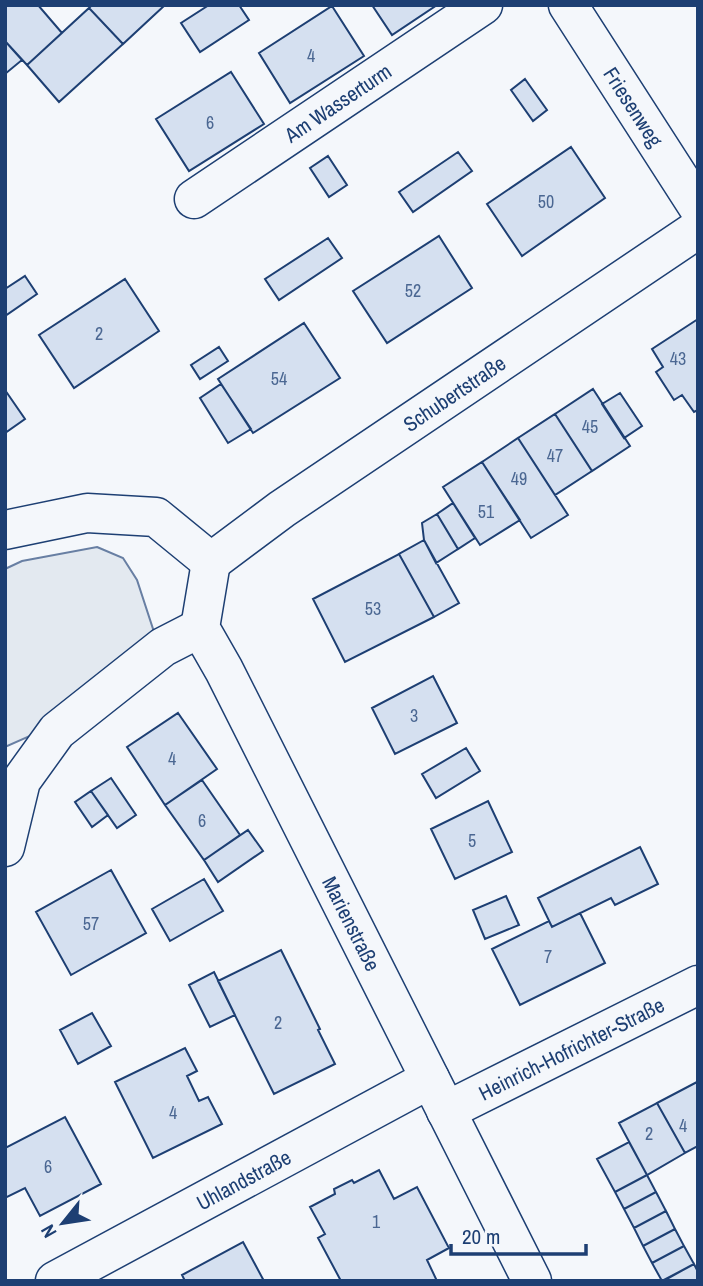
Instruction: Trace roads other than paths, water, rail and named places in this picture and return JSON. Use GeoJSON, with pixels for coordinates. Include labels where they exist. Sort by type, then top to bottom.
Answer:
{"type":"FeatureCollection","features":[{"type":"Feature","properties":{"kind":"street","name":"Am Wasserturm"},"geometry":{"type":"LineString","coordinates":[[194,199],[483,5]]}},
{"type":"Feature","properties":{"kind":"street","name":"Friesenweg"},"geometry":{"type":"LineString","coordinates":[[568,5],[698,207]]}},
{"type":"Feature","properties":{"kind":"street","name":"Schubertstraße"},"geometry":{"type":"LineString","coordinates":[[211,562],[282,509],[698,229]]}},
{"type":"Feature","properties":{"kind":"street"},"geometry":{"type":"LineString","coordinates":[[5,530],[87,513],[156,517],[211,562],[200,628],[163,647],[57,732],[21,781],[5,847]]}},
{"type":"Feature","properties":{"kind":"street","name":"Marienstraße"},"geometry":{"type":"LineString","coordinates":[[200,628],[224,670],[532,1281]]}},
{"type":"Feature","properties":{"kind":"street","name":"Heinrich-Hofrichter-Straße"},"geometry":{"type":"LineString","coordinates":[[438,1095],[698,985]]}},
{"type":"Feature","properties":{"kind":"street","name":"Uhlandstraße"},"geometry":{"type":"LineString","coordinates":[[55,1281],[438,1095]]}}]}
